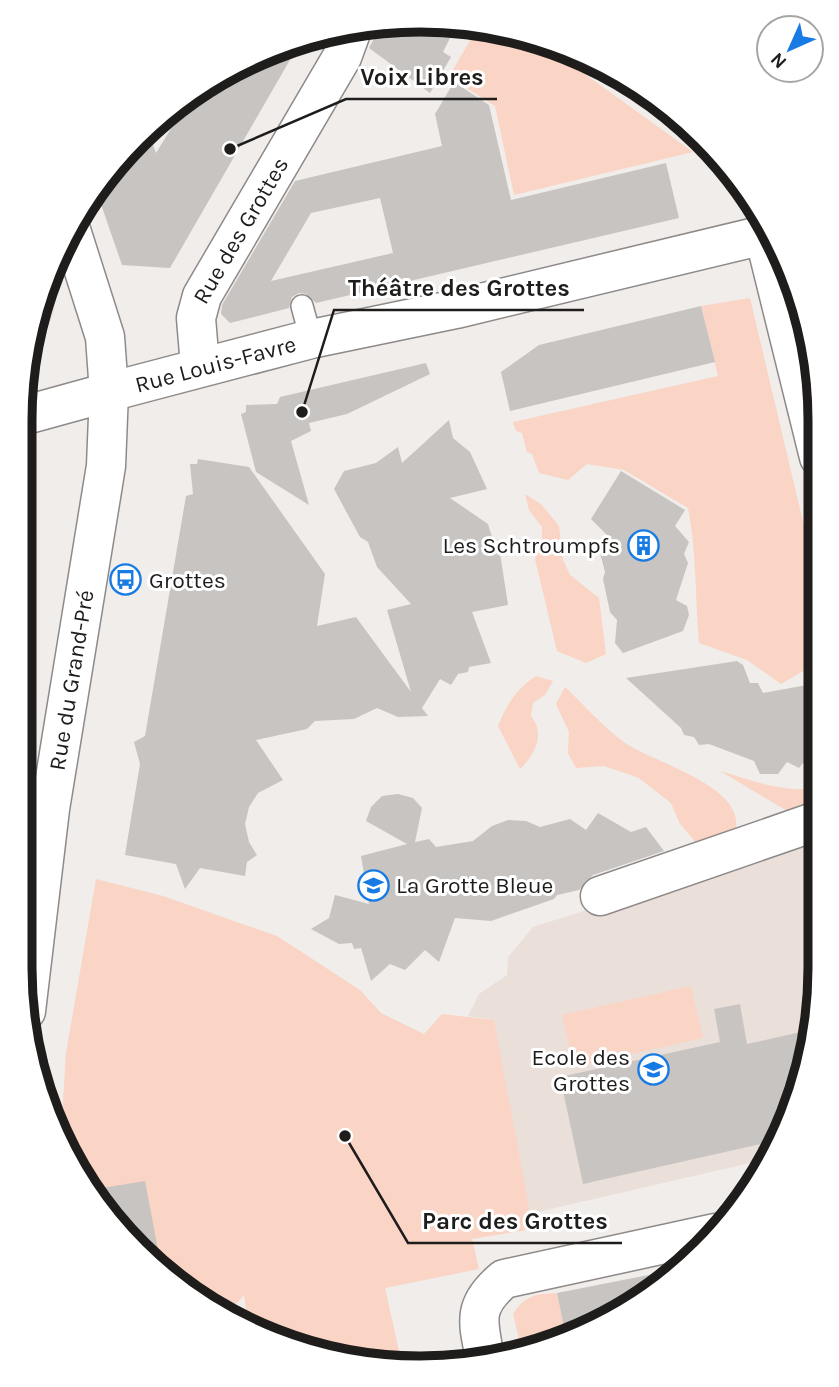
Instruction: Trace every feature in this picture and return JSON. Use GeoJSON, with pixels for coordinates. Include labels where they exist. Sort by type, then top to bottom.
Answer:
{"type":"FeatureCollection","features":[{"type":"Feature","properties":{"kind":"street","name":"Rue des Grottes"},"geometry":{"type":"LineString","coordinates":[[200,366],[196,318],[202,296],[342,57],[349,38]]}},
{"type":"Feature","properties":{"kind":"street","name":"Rue Louis-Favre"},"geometry":{"type":"LineString","coordinates":[[32,413],[200,366],[306,323],[456,309],[761,236]]}},
{"type":"Feature","properties":{"kind":"street","name":"Rue du Grand-Pré"},"geometry":{"type":"LineString","coordinates":[[32,960],[50,809],[106,466],[108,392],[105,337],[75,242]]}},
{"type":"Feature","properties":{"kind":"street"},"geometry":{"type":"LineString","coordinates":[[775,265],[807,407]]}},
{"type":"Feature","properties":{"kind":"street"},"geometry":{"type":"LineString","coordinates":[[600,896],[808,824]]}},
{"type":"Feature","properties":{"kind":"street"},"geometry":{"type":"LineString","coordinates":[[483,1350],[478,1324],[480,1305],[490,1290],[504,1279],[699,1237]]}},
{"type":"Feature","properties":{"kind":"shaded area"},"geometry":{"type":"Polygon","coordinates":[[[473,35],[544,52],[565,60],[693,152],[514,195],[495,106],[449,77],[473,35]]]}},
{"type":"Feature","properties":{"kind":"shaded area"},"geometry":{"type":"Polygon","coordinates":[[[750,298],[808,543],[808,668],[781,684],[747,660],[699,643],[688,508],[624,470],[587,464],[568,480],[539,473],[532,454],[527,452],[522,433],[516,431],[513,422],[718,376],[701,306],[750,298]]]}},
{"type":"Feature","properties":{"kind":"shaded area"},"geometry":{"type":"Polygon","coordinates":[[[50,300],[54,311],[37,357],[39,344],[50,300]]]}},
{"type":"Feature","properties":{"kind":"shaded area"},"geometry":{"type":"Polygon","coordinates":[[[525,494],[541,504],[559,526],[563,560],[570,575],[599,598],[606,654],[586,663],[557,651],[535,559],[542,541],[542,527],[529,510],[525,494]]]}},
{"type":"Feature","properties":{"kind":"shaded area"},"geometry":{"type":"Polygon","coordinates":[[[536,676],[553,681],[545,695],[533,703],[531,716],[538,730],[538,737],[534,751],[520,769],[498,726],[513,698],[536,676]]]}},
{"type":"Feature","properties":{"kind":"shaded area"},"geometry":{"type":"Polygon","coordinates":[[[565,687],[625,743],[717,791],[730,805],[736,820],[733,837],[699,846],[680,824],[671,803],[639,778],[604,766],[576,768],[568,753],[569,732],[556,704],[565,687]]]}},
{"type":"Feature","properties":{"kind":"shaded area"},"geometry":{"type":"Polygon","coordinates":[[[720,771],[781,788],[808,788],[808,810],[794,815],[720,771]]]}},
{"type":"Feature","properties":{"kind":"shaded area","name":"Ecole des Grottes"},"geometry":{"type":"Polygon","coordinates":[[[808,840],[808,968],[800,1043],[787,1092],[756,1161],[529,1214],[494,1020],[468,1016],[479,994],[507,975],[508,957],[533,927],[808,840]]]}},
{"type":"Feature","properties":{"kind":"shaded area"},"geometry":{"type":"Polygon","coordinates":[[[96,879],[163,896],[277,936],[360,990],[381,1013],[424,1034],[442,1014],[494,1020],[533,1229],[472,1239],[479,1269],[385,1288],[400,1355],[344,1348],[271,1326],[247,1314],[244,1295],[233,1308],[183,1275],[145,1242],[112,1204],[83,1162],[62,1118],[66,1053],[96,879]]]}},
{"type":"Feature","properties":{"kind":"shaded area"},"geometry":{"type":"Polygon","coordinates":[[[691,986],[703,1038],[574,1067],[562,1015],[691,986]]]}},
{"type":"Feature","properties":{"kind":"shaded area"},"geometry":{"type":"Polygon","coordinates":[[[557,1293],[564,1327],[520,1342],[513,1314],[522,1303],[543,1294],[557,1293]]]}},
{"type":"Feature","properties":{"kind":"building"},"geometry":{"type":"Polygon","coordinates":[[[453,33],[443,52],[451,57],[430,93],[369,48],[377,34],[453,33]]]}},
{"type":"Feature","properties":{"kind":"building"},"geometry":{"type":"Polygon","coordinates":[[[294,52],[170,268],[122,265],[100,200],[151,140],[156,153],[183,112],[226,83],[294,52]]]}},
{"type":"Feature","properties":{"kind":"building"},"geometry":{"type":"Polygon","coordinates":[[[454,82],[489,105],[511,200],[666,163],[679,218],[316,303],[306,294],[299,293],[292,297],[289,308],[230,323],[221,314],[222,305],[295,181],[442,146],[435,114],[454,82]],[[380,198],[311,213],[271,281],[393,253],[380,198]]]}},
{"type":"Feature","properties":{"kind":"building"},"geometry":{"type":"Polygon","coordinates":[[[701,306],[715,362],[510,411],[501,372],[539,345],[701,306]]]}},
{"type":"Feature","properties":{"kind":"building"},"geometry":{"type":"Polygon","coordinates":[[[426,363],[430,374],[347,414],[309,423],[311,431],[291,441],[309,505],[256,472],[241,414],[246,412],[246,405],[277,404],[280,397],[426,363]]]}},
{"type":"Feature","properties":{"kind":"building"},"geometry":{"type":"Polygon","coordinates":[[[449,420],[453,438],[470,452],[487,489],[450,498],[488,524],[492,537],[498,540],[508,605],[472,612],[491,663],[469,667],[468,672],[458,674],[451,685],[440,679],[422,708],[428,716],[398,717],[377,708],[354,719],[315,721],[307,729],[256,740],[283,780],[258,793],[249,807],[245,824],[249,842],[257,855],[247,862],[245,876],[200,868],[185,889],[176,864],[125,855],[140,764],[134,742],[145,736],[186,496],[193,494],[190,464],[197,464],[198,459],[249,467],[325,574],[317,626],[356,617],[411,692],[387,610],[411,604],[377,567],[368,542],[360,537],[334,489],[344,471],[376,463],[398,447],[402,463],[449,420]]]}},
{"type":"Feature","properties":{"kind":"building","name":"Les Schtroumpfs"},"geometry":{"type":"Polygon","coordinates":[[[621,471],[685,510],[675,526],[689,542],[684,554],[688,563],[676,600],[687,606],[689,615],[683,631],[623,653],[615,643],[617,620],[610,612],[603,579],[605,572],[598,545],[608,536],[591,519],[621,471]]]}},
{"type":"Feature","properties":{"kind":"building"},"geometry":{"type":"Polygon","coordinates":[[[737,661],[743,665],[750,683],[758,683],[763,693],[808,685],[808,763],[803,763],[799,768],[787,762],[778,774],[760,774],[754,761],[709,744],[699,745],[694,737],[684,735],[681,728],[626,678],[737,661]]]}},
{"type":"Feature","properties":{"kind":"building"},"geometry":{"type":"Polygon","coordinates":[[[398,794],[413,798],[422,808],[415,842],[429,839],[436,847],[473,841],[492,826],[508,820],[526,821],[540,827],[570,819],[586,830],[598,813],[631,832],[646,827],[664,851],[593,875],[579,890],[557,895],[554,899],[491,921],[455,918],[439,962],[425,950],[405,970],[390,964],[371,981],[361,948],[354,949],[352,943],[339,944],[311,929],[329,918],[335,895],[369,904],[361,856],[407,844],[366,821],[371,807],[382,796],[398,794]]]}},
{"type":"Feature","properties":{"kind":"building"},"geometry":{"type":"Polygon","coordinates":[[[740,1004],[747,1044],[802,1032],[787,1092],[765,1143],[583,1184],[560,1077],[720,1042],[714,1009],[740,1004]]]}},
{"type":"Feature","properties":{"kind":"building"},"geometry":{"type":"Polygon","coordinates":[[[145,1181],[159,1254],[128,1223],[101,1188],[145,1181]]]}},
{"type":"Feature","properties":{"kind":"building"},"geometry":{"type":"Polygon","coordinates":[[[658,1273],[614,1304],[564,1327],[557,1293],[658,1273]]]}},
{"type":"Feature","properties":{"kind":"place","name":"Voix Libres"},"geometry":{"type":"Point","coordinates":[230,149]}},
{"type":"Feature","properties":{"kind":"place","name":"Théâtre des Grottes"},"geometry":{"type":"Point","coordinates":[302,412]}},
{"type":"Feature","properties":{"kind":"place","name":"Les Schtroumpfs"},"geometry":{"type":"Point","coordinates":[643,545]}},
{"type":"Feature","properties":{"kind":"place","name":"Grottes"},"geometry":{"type":"Point","coordinates":[126,580]}},
{"type":"Feature","properties":{"kind":"place","name":"La Grotte Bleue"},"geometry":{"type":"Point","coordinates":[373,885]}},
{"type":"Feature","properties":{"kind":"place","name":"Ecole des Grottes"},"geometry":{"type":"Point","coordinates":[653,1070]}},
{"type":"Feature","properties":{"kind":"place","name":"Parc des Grottes"},"geometry":{"type":"Point","coordinates":[345,1136]}}]}
